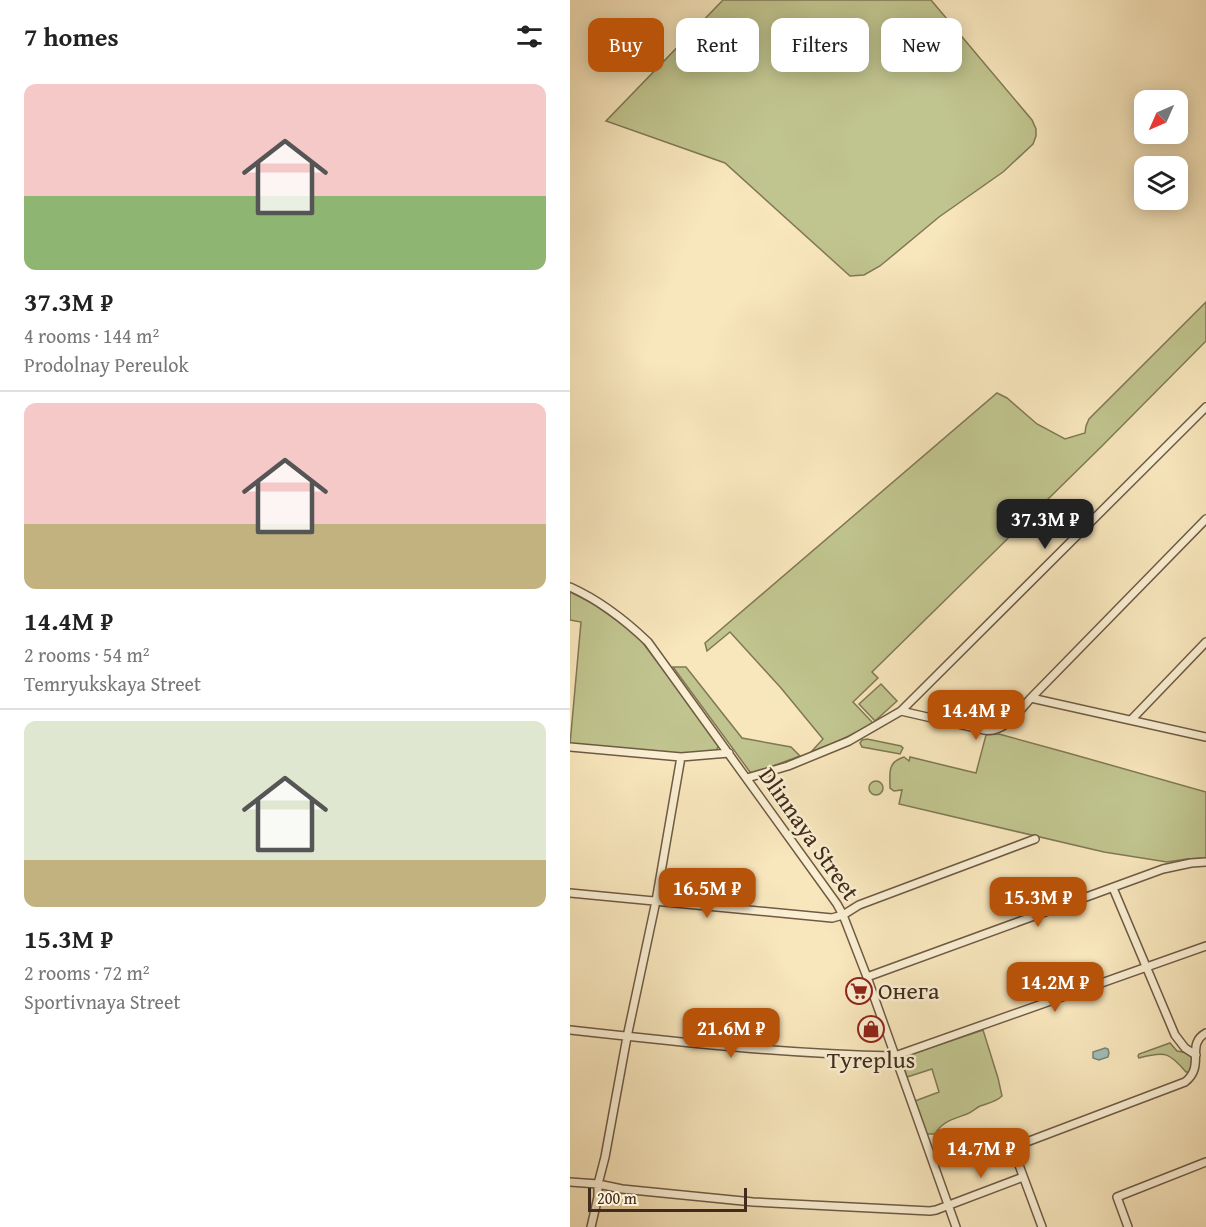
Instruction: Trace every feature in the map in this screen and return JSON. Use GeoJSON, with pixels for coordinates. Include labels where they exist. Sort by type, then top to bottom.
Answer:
{"type":"FeatureCollection","features":[{"type":"Feature","properties":{"kind":"street"},"geometry":{"type":"LineString","coordinates":[[747,778],[788,766],[849,741],[901,711],[1206,407]]}},
{"type":"Feature","properties":{"kind":"street"},"geometry":{"type":"LineString","coordinates":[[901,711],[984,730],[993,731],[1005,726],[1206,519]]}},
{"type":"Feature","properties":{"kind":"street","name":"Dlinnaya Street"},"geometry":{"type":"LineString","coordinates":[[570,587],[606,607],[648,642],[827,889],[843,915],[956,1227]]}},
{"type":"Feature","properties":{"kind":"street"},"geometry":{"type":"LineString","coordinates":[[1131,720],[1206,642]]}},
{"type":"Feature","properties":{"kind":"street"},"geometry":{"type":"LineString","coordinates":[[1031,699],[1206,737]]}},
{"type":"Feature","properties":{"kind":"street"},"geometry":{"type":"LineString","coordinates":[[570,747],[681,757],[729,753]]}},
{"type":"Feature","properties":{"kind":"street"},"geometry":{"type":"LineString","coordinates":[[591,1227],[627,1037],[656,901],[681,757]]}},
{"type":"Feature","properties":{"kind":"street"},"geometry":{"type":"LineString","coordinates":[[570,893],[824,918],[843,915],[860,905],[1035,839]]}},
{"type":"Feature","properties":{"kind":"street"},"geometry":{"type":"LineString","coordinates":[[867,977],[1173,866],[1206,862]]}},
{"type":"Feature","properties":{"kind":"street"},"geometry":{"type":"LineString","coordinates":[[1113,888],[1175,1035],[1181,1044],[1196,1055]]}},
{"type":"Feature","properties":{"kind":"street"},"geometry":{"type":"LineString","coordinates":[[570,1030],[744,1048],[860,1056],[895,1056],[1206,946]]}},
{"type":"Feature","properties":{"kind":"street"},"geometry":{"type":"LineString","coordinates":[[1042,1227],[1016,1157],[1019,1147],[1024,1143],[1185,1082],[1194,1072],[1196,1065],[1196,1042],[1201,1035],[1206,1033]]}},
{"type":"Feature","properties":{"kind":"street"},"geometry":{"type":"LineString","coordinates":[[1128,1227],[1117,1197],[1206,1162]]}},
{"type":"Feature","properties":{"kind":"street"},"geometry":{"type":"LineString","coordinates":[[570,1182],[753,1202],[930,1211],[1023,1177]]}},
{"type":"Feature","properties":{"kind":"green space"},"geometry":{"type":"Polygon","coordinates":[[[723,0],[931,0],[946,18],[881,18],[881,72],[962,72],[962,37],[1032,120],[1036,136],[1033,144],[1003,172],[939,217],[880,266],[864,275],[850,276],[725,163],[606,121],[653,72],[664,72],[664,61],[676,49],[676,72],[759,72],[759,18],[706,18],[723,0]]]}},
{"type":"Feature","properties":{"kind":"green space"},"geometry":{"type":"Polygon","coordinates":[[[1206,302],[1206,341],[872,672],[878,678],[853,702],[873,723],[811,752],[823,739],[730,632],[707,651],[705,643],[997,393],[1007,398],[1037,424],[1065,439],[1085,433],[1089,419],[1206,302]]]}},
{"type":"Feature","properties":{"kind":"green space"},"geometry":{"type":"Polygon","coordinates":[[[570,592],[592,603],[636,634],[718,741],[716,751],[679,755],[570,744],[581,622],[570,620],[570,592]]]}},
{"type":"Feature","properties":{"kind":"green space"},"geometry":{"type":"Polygon","coordinates":[[[673,667],[686,667],[742,738],[791,747],[800,756],[754,773],[750,772],[673,667]]]}},
{"type":"Feature","properties":{"kind":"green space"},"geometry":{"type":"Polygon","coordinates":[[[881,684],[897,701],[875,721],[859,704],[881,684]]]}},
{"type":"Feature","properties":{"kind":"green space"},"geometry":{"type":"Polygon","coordinates":[[[999,734],[1206,792],[1206,858],[1167,862],[1104,852],[899,804],[902,790],[894,791],[890,788],[890,778],[892,765],[899,759],[904,757],[909,761],[910,757],[976,773],[986,735],[999,734]]]}},
{"type":"Feature","properties":{"kind":"green space"},"geometry":{"type":"Polygon","coordinates":[[[867,739],[903,748],[900,754],[862,747],[860,743],[867,739]]]}},
{"type":"Feature","properties":{"kind":"green space"},"geometry":{"type":"Polygon","coordinates":[[[873,781],[879,781],[883,788],[879,795],[873,795],[869,791],[869,785],[873,781]]]}},
{"type":"Feature","properties":{"kind":"green space"},"geometry":{"type":"Polygon","coordinates":[[[983,1030],[1002,1096],[949,1121],[935,1134],[927,1134],[915,1101],[939,1092],[932,1069],[907,1077],[900,1058],[983,1030]]]}},
{"type":"Feature","properties":{"kind":"green space"},"geometry":{"type":"Polygon","coordinates":[[[1170,1043],[1177,1051],[1187,1053],[1192,1057],[1189,1072],[1166,1055],[1155,1054],[1139,1058],[1138,1056],[1170,1043]]]}},
{"type":"Feature","properties":{"kind":"water"},"geometry":{"type":"Polygon","coordinates":[[[1108,1049],[1108,1057],[1099,1060],[1093,1058],[1093,1052],[1108,1049]]]}},
{"type":"Feature","properties":{"kind":"place","name":"Онега"},"geometry":{"type":"Point","coordinates":[859,991]}},
{"type":"Feature","properties":{"kind":"place","name":"Tyreplus"},"geometry":{"type":"Point","coordinates":[871,1029]}}]}
